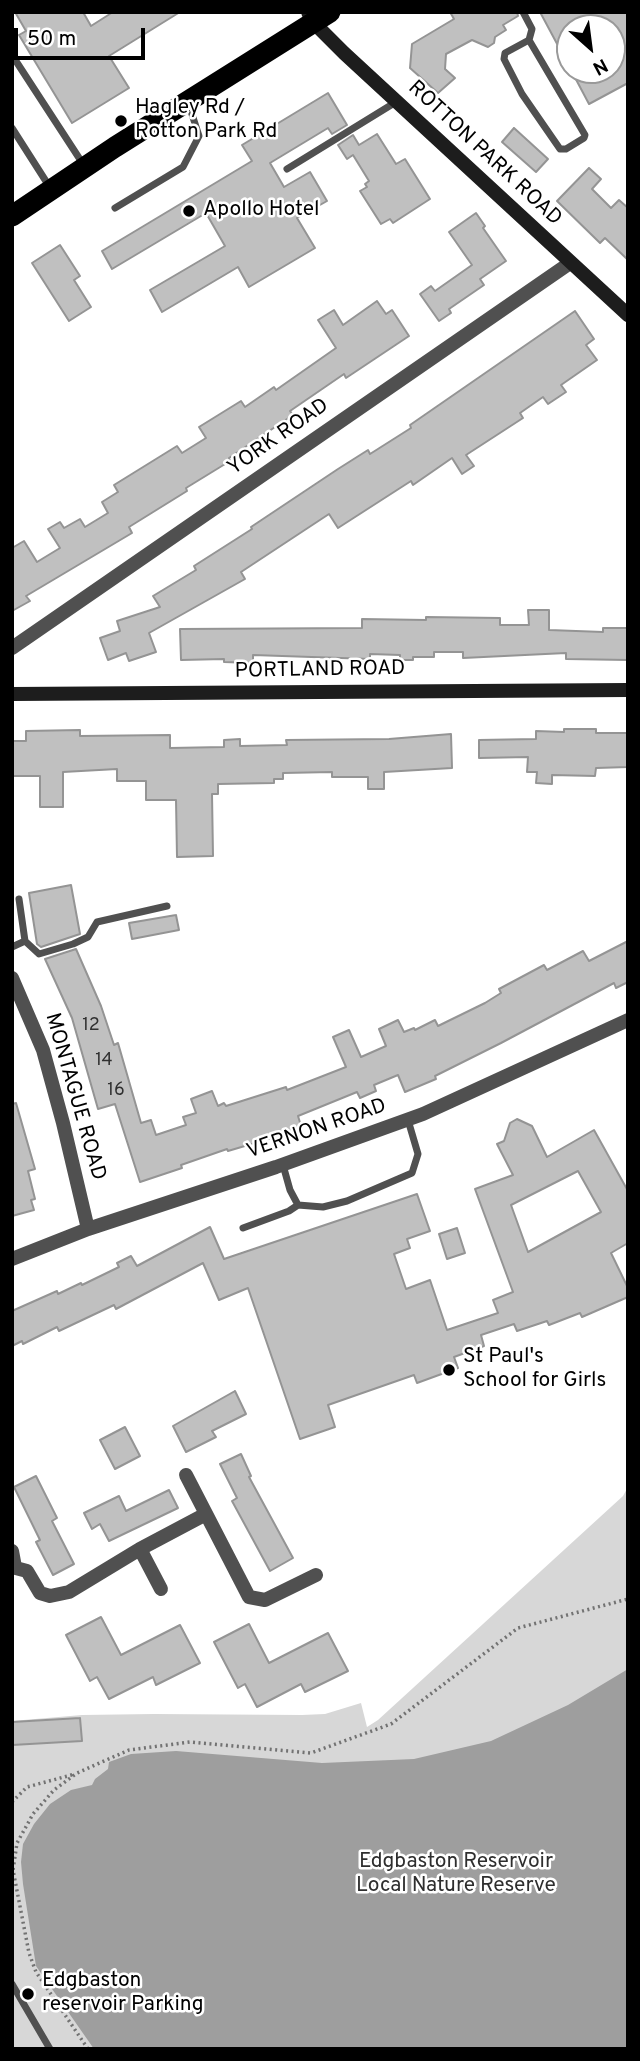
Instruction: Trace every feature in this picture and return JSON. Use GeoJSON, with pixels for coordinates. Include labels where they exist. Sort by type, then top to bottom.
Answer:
{"type":"FeatureCollection","features":[{"type":"Feature","properties":{"kind":"highway"},"geometry":{"type":"LineString","coordinates":[[12,216],[317,16]]}},
{"type":"Feature","properties":{"kind":"main road","name":"ROTTON PARK ROAD"},"geometry":{"type":"LineString","coordinates":[[317,16],[396,101],[628,315]]}},
{"type":"Feature","properties":{"kind":"main road","name":"PORTLAND ROAD"},"geometry":{"type":"LineString","coordinates":[[12,694],[628,690]]}},
{"type":"Feature","properties":{"kind":"street","name":"YORK ROAD"},"geometry":{"type":"LineString","coordinates":[[12,648],[570,263]]}},
{"type":"Feature","properties":{"kind":"street","name":"MONTAGUE ROAD"},"geometry":{"type":"LineString","coordinates":[[12,978],[43,1050],[88,1229]]}},
{"type":"Feature","properties":{"kind":"street","name":"VERNON ROAD"},"geometry":{"type":"LineString","coordinates":[[12,1259],[88,1229],[408,1120],[628,1020]]}},
{"type":"Feature","properties":{"kind":"street"},"geometry":{"type":"LineString","coordinates":[[186,1475],[249,1597],[265,1600],[316,1575]]}},
{"type":"Feature","properties":{"kind":"street"},"geometry":{"type":"LineString","coordinates":[[12,1551],[14,1567],[27,1571],[40,1593],[50,1596],[69,1591],[206,1514]]}},
{"type":"Feature","properties":{"kind":"street"},"geometry":{"type":"LineString","coordinates":[[140,1549],[161,1589]]}},
{"type":"Feature","properties":{"kind":"lane"},"geometry":{"type":"LineString","coordinates":[[523,12],[532,29],[529,40],[585,135],[566,149],[560,149],[522,94],[504,58],[505,53],[529,40]]}},
{"type":"Feature","properties":{"kind":"lane"},"geometry":{"type":"LineString","coordinates":[[12,55],[86,167]]}},
{"type":"Feature","properties":{"kind":"lane"},"geometry":{"type":"LineString","coordinates":[[115,208],[183,167],[199,136],[188,101]]}},
{"type":"Feature","properties":{"kind":"lane"},"geometry":{"type":"LineString","coordinates":[[287,169],[396,101]]}},
{"type":"Feature","properties":{"kind":"lane"},"geometry":{"type":"LineString","coordinates":[[12,128],[51,190]]}},
{"type":"Feature","properties":{"kind":"lane"},"geometry":{"type":"LineString","coordinates":[[19,899],[25,941],[39,954],[88,937],[97,922],[167,906]]}},
{"type":"Feature","properties":{"kind":"lane"},"geometry":{"type":"LineString","coordinates":[[12,947],[25,941]]}},
{"type":"Feature","properties":{"kind":"lane"},"geometry":{"type":"LineString","coordinates":[[243,1228],[298,1205],[323,1206],[347,1201],[412,1173],[418,1154],[408,1120]]}},
{"type":"Feature","properties":{"kind":"lane"},"geometry":{"type":"LineString","coordinates":[[282,1165],[298,1205]]}},
{"type":"Feature","properties":{"kind":"lane"},"geometry":{"type":"LineString","coordinates":[[12,1984],[50,2049]]}},
{"type":"Feature","properties":{"kind":"path"},"geometry":{"type":"LineString","coordinates":[[12,1802],[27,1787],[77,1773],[129,1750],[190,1742],[311,1753],[391,1724],[517,1628],[628,1599]]}},
{"type":"Feature","properties":{"kind":"path"},"geometry":{"type":"LineString","coordinates":[[77,1773],[54,1790],[33,1814],[17,1843],[13,1870],[29,1953],[36,1972],[88,2049]]}},
{"type":"Feature","properties":{"kind":"green space","name":"Edgbaston Reservoir Local Nature Reserve"},"geometry":{"type":"Polygon","coordinates":[[[628,1487],[628,2049],[12,2049],[12,1721],[82,1715],[325,1714],[361,1703],[367,1727],[378,1720],[623,1496],[628,1487]]]}},
{"type":"Feature","properties":{"kind":"shaded area","name":"Edgbaston Reservoir Local Nature Reserve"},"geometry":{"type":"Polygon","coordinates":[[[628,1669],[628,2049],[94,2049],[36,1966],[23,1884],[23,1844],[50,1804],[71,1790],[92,1785],[95,1779],[108,1769],[109,1762],[131,1754],[176,1751],[322,1763],[414,1759],[491,1741],[568,1705],[628,1669]]]}},
{"type":"Feature","properties":{"kind":"building"},"geometry":{"type":"Polygon","coordinates":[[[15,12],[83,12],[91,26],[113,12],[180,12],[109,56],[129,88],[72,123],[19,35],[26,31],[15,12]]]}},
{"type":"Feature","properties":{"kind":"building"},"geometry":{"type":"Polygon","coordinates":[[[450,12],[517,12],[518,16],[503,25],[506,30],[495,37],[494,43],[488,47],[472,40],[446,54],[445,69],[455,78],[438,93],[410,68],[412,44],[454,19],[450,12]]]}},
{"type":"Feature","properties":{"kind":"building"},"geometry":{"type":"Polygon","coordinates":[[[540,12],[628,12],[628,83],[589,104],[578,84],[626,84],[626,14],[556,14],[556,42],[540,12]]]}},
{"type":"Feature","properties":{"kind":"building"},"geometry":{"type":"Polygon","coordinates":[[[328,93],[347,125],[332,134],[328,128],[270,163],[284,187],[310,172],[327,201],[297,218],[315,248],[249,287],[238,267],[162,312],[150,290],[225,246],[206,213],[112,269],[102,251],[252,161],[242,145],[328,93]]]}},
{"type":"Feature","properties":{"kind":"building"},"geometry":{"type":"Polygon","coordinates":[[[514,128],[548,159],[536,172],[502,142],[514,128]]]}},
{"type":"Feature","properties":{"kind":"building"},"geometry":{"type":"Polygon","coordinates":[[[377,134],[396,164],[405,159],[430,199],[393,223],[390,219],[381,224],[360,191],[367,187],[365,184],[369,181],[353,155],[347,159],[338,145],[353,135],[359,145],[377,134]]]}},
{"type":"Feature","properties":{"kind":"building"},"geometry":{"type":"Polygon","coordinates":[[[589,168],[601,179],[592,189],[611,208],[619,200],[628,208],[628,260],[605,238],[600,243],[557,201],[589,168]]]}},
{"type":"Feature","properties":{"kind":"building"},"geometry":{"type":"Polygon","coordinates":[[[476,213],[506,261],[480,279],[484,285],[449,309],[451,313],[439,321],[420,294],[431,286],[435,291],[472,265],[449,232],[476,213]]]}},
{"type":"Feature","properties":{"kind":"building"},"geometry":{"type":"Polygon","coordinates":[[[60,245],[80,276],[74,280],[91,307],[69,321],[32,263],[60,245]]]}},
{"type":"Feature","properties":{"kind":"building"},"geometry":{"type":"Polygon","coordinates":[[[377,301],[386,314],[392,310],[409,336],[346,378],[344,374],[290,411],[293,415],[229,458],[230,461],[129,527],[132,533],[26,596],[30,601],[12,611],[12,548],[24,541],[37,562],[60,548],[48,529],[60,522],[64,528],[80,519],[85,527],[108,513],[102,502],[118,492],[114,485],[177,446],[182,453],[206,438],[199,427],[241,401],[245,407],[274,387],[276,390],[336,348],[318,320],[334,310],[343,325],[377,301]]]}},
{"type":"Feature","properties":{"kind":"building"},"geometry":{"type":"Polygon","coordinates":[[[575,311],[594,339],[586,345],[597,360],[561,385],[566,392],[548,404],[543,397],[520,413],[523,418],[466,455],[474,466],[462,474],[452,458],[413,485],[411,481],[338,528],[329,514],[241,572],[245,579],[149,633],[156,652],[129,661],[126,653],[108,660],[100,638],[120,631],[117,621],[160,607],[153,596],[196,570],[194,566],[338,469],[368,450],[370,454],[411,428],[410,425],[575,311]]]}},
{"type":"Feature","properties":{"kind":"building"},"geometry":{"type":"Polygon","coordinates":[[[528,610],[549,610],[549,630],[603,632],[603,628],[628,628],[628,660],[566,659],[566,653],[463,658],[463,652],[434,652],[434,657],[413,657],[413,660],[400,660],[400,655],[370,654],[370,659],[253,655],[253,663],[224,662],[224,659],[181,660],[180,629],[362,628],[362,619],[426,620],[426,617],[500,618],[500,625],[529,625],[528,610]]]}},
{"type":"Feature","properties":{"kind":"building"},"geometry":{"type":"Polygon","coordinates":[[[564,729],[628,733],[628,767],[596,768],[595,776],[552,775],[552,784],[536,783],[537,772],[527,772],[528,757],[479,758],[479,740],[536,739],[536,731],[564,732],[564,729]]]}},
{"type":"Feature","properties":{"kind":"building"},"geometry":{"type":"Polygon","coordinates":[[[80,730],[80,736],[170,735],[170,748],[224,747],[224,740],[240,739],[240,746],[287,745],[286,740],[389,739],[451,734],[452,768],[384,772],[384,789],[368,789],[368,777],[332,777],[332,772],[283,773],[283,779],[274,779],[274,783],[218,784],[218,794],[212,794],[213,856],[177,857],[176,800],[146,800],[146,781],[117,781],[117,769],[63,772],[63,807],[40,807],[40,776],[12,776],[12,741],[26,741],[26,731],[80,730]]]}},
{"type":"Feature","properties":{"kind":"building"},"geometry":{"type":"Polygon","coordinates":[[[71,885],[80,934],[41,947],[37,944],[29,893],[71,885]]]}},
{"type":"Feature","properties":{"kind":"building"},"geometry":{"type":"Polygon","coordinates":[[[176,915],[179,930],[132,939],[129,923],[176,915]]]}},
{"type":"Feature","properties":{"kind":"building"},"geometry":{"type":"Polygon","coordinates":[[[628,941],[628,982],[616,988],[614,983],[435,1076],[436,1079],[405,1092],[398,1075],[374,1085],[376,1091],[360,1098],[357,1092],[298,1116],[302,1129],[228,1151],[227,1149],[140,1182],[115,1104],[98,1109],[72,1018],[45,959],[76,949],[101,1006],[114,1045],[118,1043],[141,1123],[151,1120],[156,1135],[186,1125],[183,1117],[196,1113],[191,1099],[212,1091],[218,1106],[224,1103],[226,1106],[286,1087],[287,1090],[346,1067],[333,1037],[349,1030],[361,1057],[386,1046],[379,1029],[398,1020],[404,1032],[414,1028],[415,1030],[435,1020],[438,1026],[485,1003],[501,993],[499,989],[544,965],[547,970],[583,951],[589,961],[628,941]]]}},
{"type":"Feature","properties":{"kind":"building"},"geometry":{"type":"Polygon","coordinates":[[[16,1103],[35,1169],[28,1171],[35,1199],[31,1200],[34,1210],[12,1216],[12,1104],[16,1103]]]}},
{"type":"Feature","properties":{"kind":"building"},"geometry":{"type":"Polygon","coordinates":[[[517,1119],[532,1126],[547,1157],[594,1130],[628,1191],[628,1243],[611,1253],[628,1288],[628,1297],[582,1317],[580,1313],[549,1325],[547,1321],[517,1331],[514,1324],[481,1335],[484,1346],[454,1357],[458,1368],[417,1383],[414,1375],[328,1405],[335,1427],[300,1439],[248,1288],[219,1300],[203,1263],[116,1309],[114,1305],[59,1331],[57,1327],[23,1344],[22,1341],[12,1346],[12,1311],[57,1291],[58,1294],[81,1283],[82,1285],[119,1267],[117,1263],[131,1256],[137,1266],[210,1227],[224,1259],[417,1194],[430,1231],[407,1239],[410,1248],[394,1254],[406,1289],[430,1280],[447,1330],[498,1313],[493,1300],[513,1292],[475,1189],[513,1175],[497,1144],[504,1141],[510,1123],[517,1119]],[[578,1171],[511,1205],[528,1252],[601,1212],[578,1171]]]}},
{"type":"Feature","properties":{"kind":"building"},"geometry":{"type":"Polygon","coordinates":[[[457,1228],[465,1253],[447,1259],[439,1234],[457,1228]]]}},
{"type":"Feature","properties":{"kind":"building"},"geometry":{"type":"Polygon","coordinates":[[[235,1391],[246,1414],[212,1431],[216,1437],[186,1452],[173,1426],[235,1391]]]}},
{"type":"Feature","properties":{"kind":"building"},"geometry":{"type":"Polygon","coordinates":[[[125,1427],[140,1456],[115,1469],[100,1440],[125,1427]]]}},
{"type":"Feature","properties":{"kind":"building"},"geometry":{"type":"Polygon","coordinates":[[[241,1454],[251,1476],[249,1477],[293,1558],[270,1571],[232,1501],[237,1498],[220,1464],[241,1454]]]}},
{"type":"Feature","properties":{"kind":"building"},"geometry":{"type":"Polygon","coordinates":[[[36,1476],[57,1518],[52,1521],[74,1564],[53,1575],[36,1542],[40,1540],[14,1487],[36,1476]]]}},
{"type":"Feature","properties":{"kind":"building"},"geometry":{"type":"Polygon","coordinates":[[[169,1490],[178,1508],[109,1541],[100,1524],[92,1529],[84,1513],[119,1496],[126,1511],[169,1490]]]}},
{"type":"Feature","properties":{"kind":"building"},"geometry":{"type":"Polygon","coordinates":[[[101,1617],[121,1655],[180,1625],[200,1663],[156,1685],[153,1677],[109,1699],[97,1677],[90,1681],[66,1635],[101,1617]]]}},
{"type":"Feature","properties":{"kind":"building"},"geometry":{"type":"Polygon","coordinates":[[[249,1624],[269,1663],[328,1633],[348,1671],[305,1692],[301,1684],[257,1707],[245,1684],[238,1688],[214,1642],[249,1624]]]}},
{"type":"Feature","properties":{"kind":"building"},"geometry":{"type":"Polygon","coordinates":[[[80,1718],[82,1741],[12,1745],[12,1722],[80,1718]]]}},
{"type":"Feature","properties":{"kind":"place","name":"Hagley Rd / Rotton Park Rd"},"geometry":{"type":"Point","coordinates":[121,121]}},
{"type":"Feature","properties":{"kind":"place","name":"Apollo Hotel"},"geometry":{"type":"Point","coordinates":[189,211]}},
{"type":"Feature","properties":{"kind":"place","name":"St Paul's School for Girls"},"geometry":{"type":"Point","coordinates":[449,1370]}},
{"type":"Feature","properties":{"kind":"place","name":"Edgbaston reservoir Parking"},"geometry":{"type":"Point","coordinates":[28,1994]}}]}
